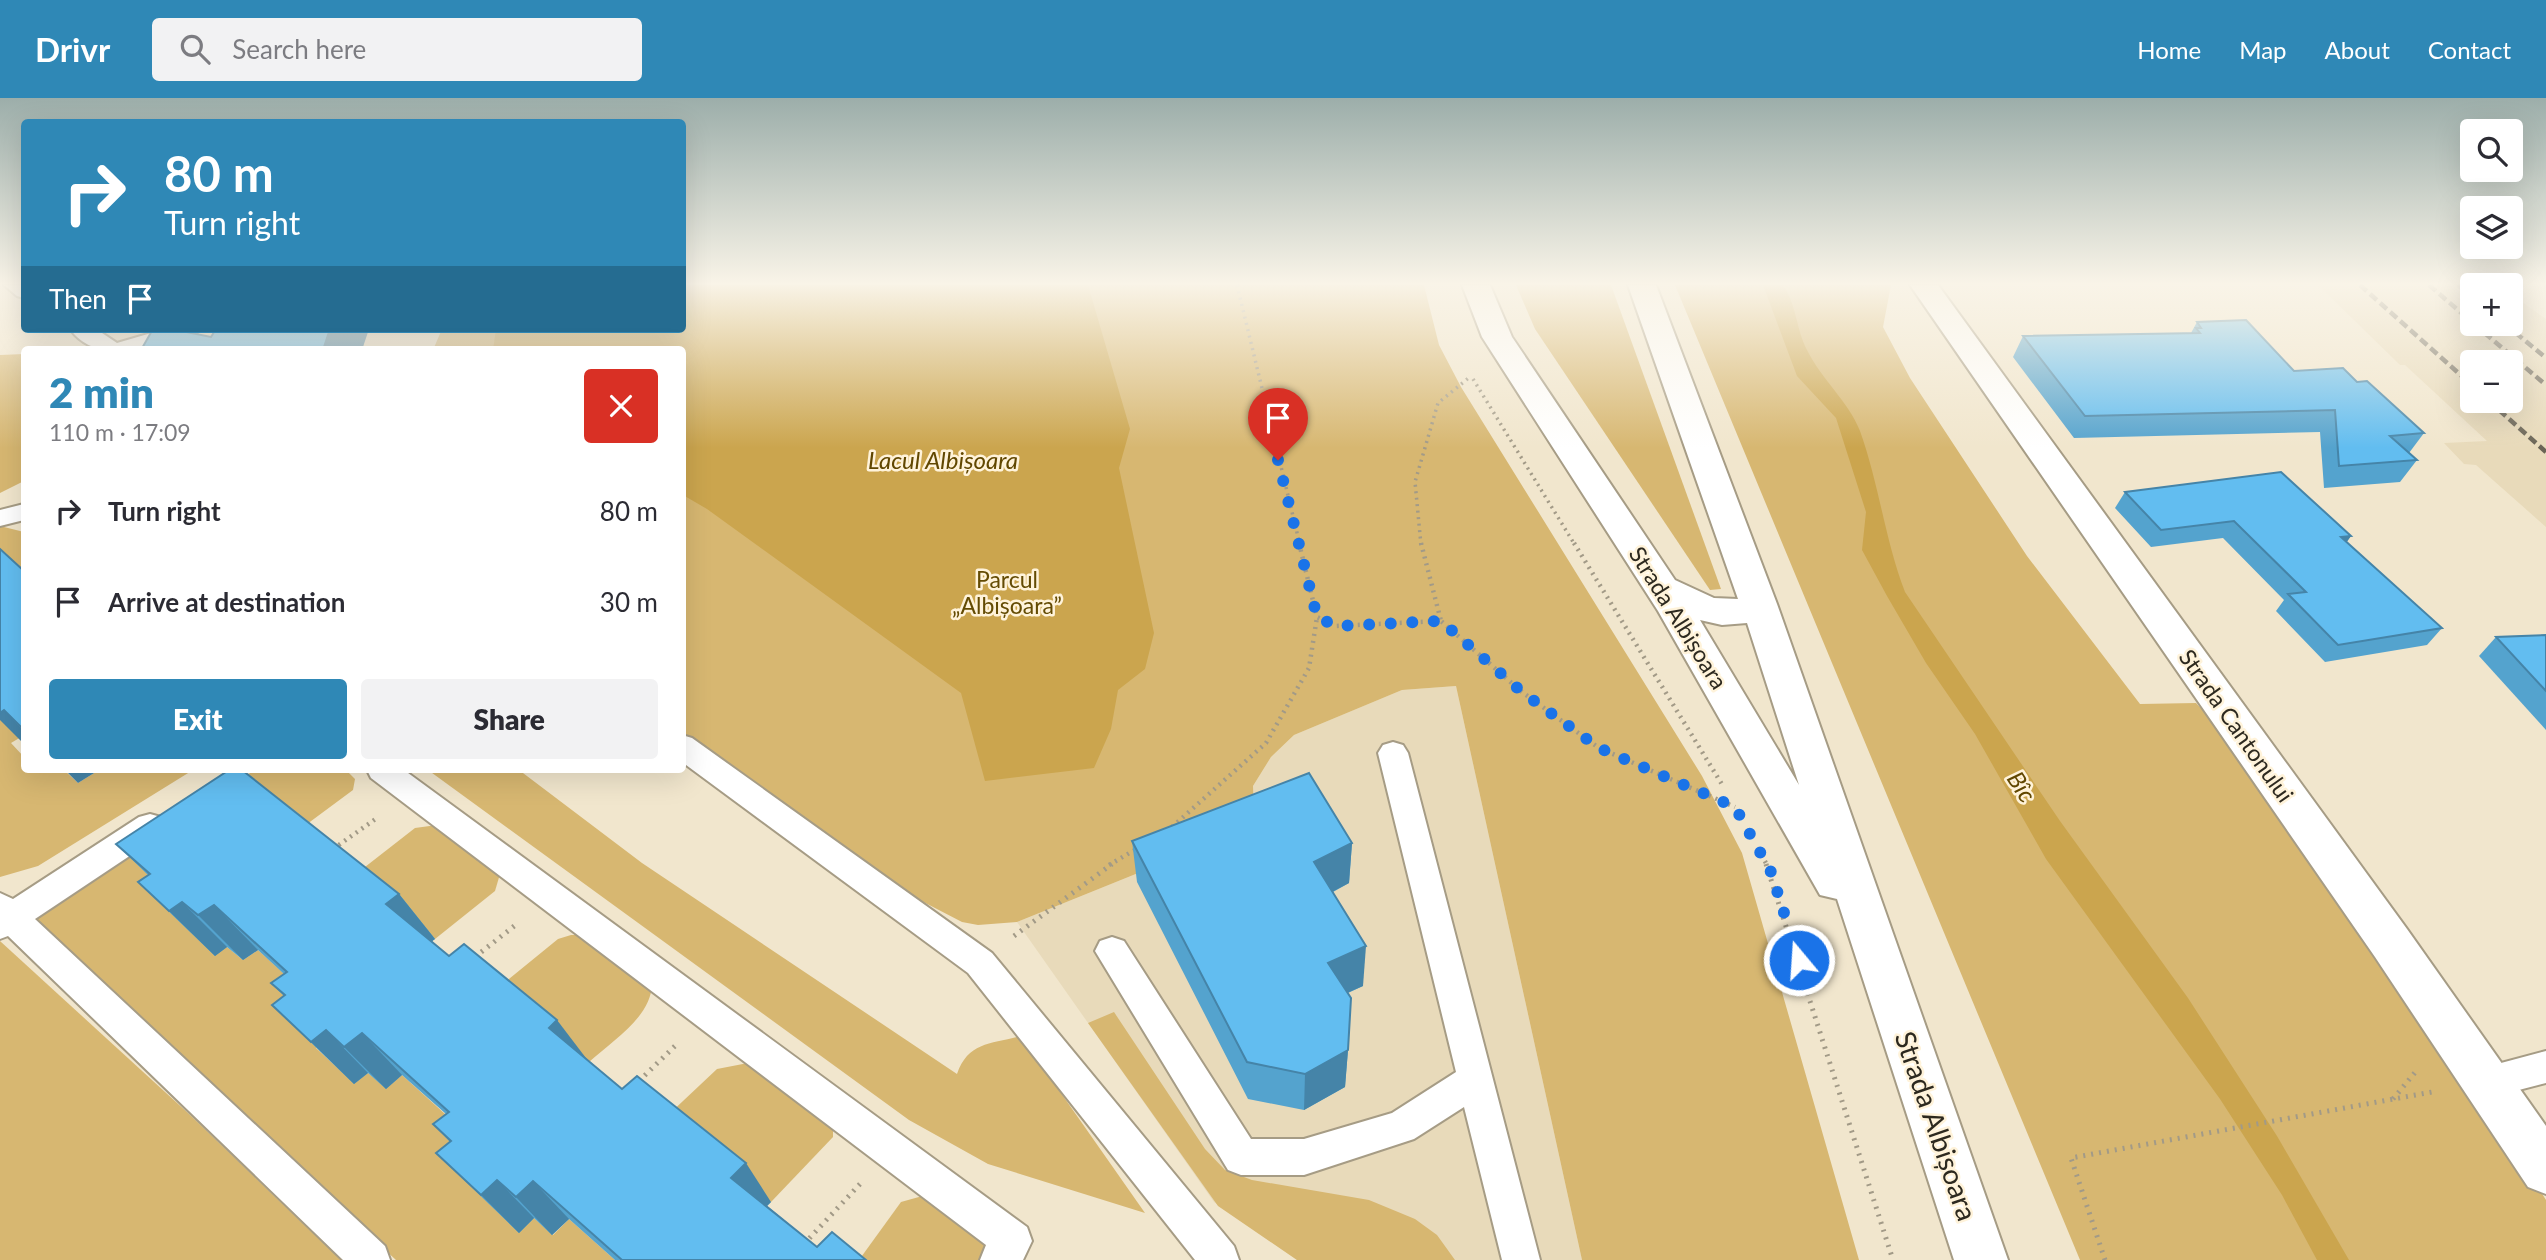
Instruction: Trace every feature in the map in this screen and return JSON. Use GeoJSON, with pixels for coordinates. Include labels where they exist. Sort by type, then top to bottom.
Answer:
{"type":"FeatureCollection","features":[{"type":"Feature","properties":{"kind":"main road","name":"Strada Albișoara"},"geometry":{"type":"LineString","coordinates":[[1498,339],[1661,588],[1877,953]]}},
{"type":"Feature","properties":{"kind":"main road","name":"Strada Albișoara"},"geometry":{"type":"LineString","coordinates":[[1662,339],[1759,604],[1981,1260]]}},
{"type":"Feature","properties":{"kind":"main road","name":"Strada Cantonului"},"geometry":{"type":"LineString","coordinates":[[1962,339],[2488,1082],[2546,1169]]}},
{"type":"Feature","properties":{"kind":"main road"},"geometry":{"type":"LineString","coordinates":[[1661,588],[1700,606],[1723,612],[1737,614],[1759,604]]}},
{"type":"Feature","properties":{"kind":"lane"},"geometry":{"type":"LineString","coordinates":[[131,346],[154,339]]}},
{"type":"Feature","properties":{"kind":"lane"},"geometry":{"type":"LineString","coordinates":[[0,518],[21,513]]}},
{"type":"Feature","properties":{"kind":"lane"},"geometry":{"type":"LineString","coordinates":[[686,749],[980,963],[1220,1260]]}},
{"type":"Feature","properties":{"kind":"lane"},"geometry":{"type":"LineString","coordinates":[[1393,753],[1521,1260]]}},
{"type":"Feature","properties":{"kind":"lane"},"geometry":{"type":"LineString","coordinates":[[386,773],[1013,1241],[999,1260]]}},
{"type":"Feature","properties":{"kind":"lane"},"geometry":{"type":"LineString","coordinates":[[178,807],[4,916],[371,1260]]}},
{"type":"Feature","properties":{"kind":"lane"},"geometry":{"type":"LineString","coordinates":[[1112,951],[1241,1157],[1304,1157],[1401,1127],[1475,1080]]}},
{"type":"Feature","properties":{"kind":"lane"},"geometry":{"type":"LineString","coordinates":[[2488,1082],[2546,1067]]}},
{"type":"Feature","properties":{"kind":"path"},"geometry":{"type":"LineString","coordinates":[[1165,831],[1266,743],[1309,668],[1317,617],[1250,339]]}},
{"type":"Feature","properties":{"kind":"path"},"geometry":{"type":"LineString","coordinates":[[1465,364],[1741,818]]}},
{"type":"Feature","properties":{"kind":"path"},"geometry":{"type":"LineString","coordinates":[[1471,376],[1438,403],[1415,482],[1422,556],[1441,621],[1522,692],[1599,748],[1735,807]]}},
{"type":"Feature","properties":{"kind":"path"},"geometry":{"type":"LineString","coordinates":[[1317,617],[1336,626],[1441,621]]}},
{"type":"Feature","properties":{"kind":"path"},"geometry":{"type":"LineString","coordinates":[[326,855],[412,793]]}},
{"type":"Feature","properties":{"kind":"path"},"geometry":{"type":"LineString","coordinates":[[1753,839],[1771,872],[1893,1260]]}},
{"type":"Feature","properties":{"kind":"path"},"geometry":{"type":"LineString","coordinates":[[980,963],[1090,877],[1144,844]]}},
{"type":"Feature","properties":{"kind":"path"},"geometry":{"type":"LineString","coordinates":[[465,966],[551,896]]}},
{"type":"Feature","properties":{"kind":"path"},"geometry":{"type":"LineString","coordinates":[[636,1083],[709,1014]]}},
{"type":"Feature","properties":{"kind":"path"},"geometry":{"type":"LineString","coordinates":[[2105,1260],[2071,1158],[2393,1099]]}},
{"type":"Feature","properties":{"kind":"path"},"geometry":{"type":"LineString","coordinates":[[798,1250],[892,1151]]}},
{"type":"Feature","properties":{"kind":"shaded area"},"geometry":{"type":"Polygon","coordinates":[[[2374,339],[2546,339],[2546,527],[2476,465],[2464,464],[2444,443],[2487,441],[2374,339]]]}},
{"type":"Feature","properties":{"kind":"shaded area"},"geometry":{"type":"Polygon","coordinates":[[[1456,686],[1582,1260],[1297,1260],[1214,1202],[1017,922],[1158,865],[1253,786],[1271,757],[1294,735],[1402,690],[1456,686]]]}},
{"type":"Feature","properties":{"kind":"green space","name":"Parcul „Albișoara”"},"geometry":{"type":"Polygon","coordinates":[[[438,339],[1438,339],[1461,387],[1702,776],[1742,853],[1859,1260],[1582,1260],[1456,686],[1402,690],[1294,735],[1271,757],[1253,786],[1254,818],[1158,865],[1017,922],[978,925],[962,922],[854,866],[686,735],[686,346],[435,346],[438,339]]]}},
{"type":"Feature","properties":{"kind":"green space"},"geometry":{"type":"Polygon","coordinates":[[[1542,339],[1631,339],[1721,589],[1710,590],[1542,339]]]}},
{"type":"Feature","properties":{"kind":"green space"},"geometry":{"type":"Polygon","coordinates":[[[1698,339],[1889,339],[1910,378],[2027,556],[2140,704],[2196,703],[2215,723],[2516,1153],[2546,1200],[2546,1260],[2080,1260],[1698,339]]]}},
{"type":"Feature","properties":{"kind":"green space"},"geometry":{"type":"Polygon","coordinates":[[[21,354],[21,482],[0,493],[0,355],[21,354]]]}},
{"type":"Feature","properties":{"kind":"green space"},"geometry":{"type":"Polygon","coordinates":[[[0,526],[21,531],[21,580],[0,576],[0,526]]]}},
{"type":"Feature","properties":{"kind":"green space"},"geometry":{"type":"Polygon","coordinates":[[[0,693],[21,737],[11,743],[21,754],[21,773],[67,773],[78,783],[94,773],[188,773],[38,866],[0,877],[0,693]]]}},
{"type":"Feature","properties":{"kind":"green space"},"geometry":{"type":"Polygon","coordinates":[[[250,773],[349,773],[355,779],[353,790],[299,830],[227,947],[243,960],[258,950],[329,1015],[316,1048],[354,1083],[368,1073],[386,1088],[402,1075],[487,1152],[534,1218],[553,1235],[569,1219],[615,1260],[396,1260],[38,929],[36,918],[156,831],[250,773]]]}},
{"type":"Feature","properties":{"kind":"green space"},"geometry":{"type":"Polygon","coordinates":[[[432,773],[523,773],[642,863],[957,1074],[967,1056],[974,1050],[990,1043],[1021,1036],[1145,1213],[988,1164],[909,1120],[432,773]]]}},
{"type":"Feature","properties":{"kind":"green space"},"geometry":{"type":"Polygon","coordinates":[[[437,825],[500,874],[495,891],[435,939],[356,874],[415,828],[437,825]]]}},
{"type":"Feature","properties":{"kind":"green space"},"geometry":{"type":"Polygon","coordinates":[[[585,935],[652,983],[650,995],[638,1017],[589,1062],[498,988],[558,939],[585,935]]]}},
{"type":"Feature","properties":{"kind":"green space"},"geometry":{"type":"Polygon","coordinates":[[[0,941],[188,1113],[341,1260],[0,1260],[0,941]]]}},
{"type":"Feature","properties":{"kind":"green space"},"geometry":{"type":"Polygon","coordinates":[[[1114,1012],[1205,1149],[1225,1170],[1252,1180],[1369,1200],[1415,1219],[1437,1235],[1455,1260],[1297,1260],[1218,1206],[1088,1023],[1114,1012]]]}},
{"type":"Feature","properties":{"kind":"green space"},"geometry":{"type":"Polygon","coordinates":[[[748,1063],[833,1120],[833,1137],[771,1202],[666,1117],[717,1069],[748,1063]]]}},
{"type":"Feature","properties":{"kind":"green space"},"geometry":{"type":"Polygon","coordinates":[[[926,1195],[986,1239],[981,1260],[859,1260],[901,1202],[926,1195]]]}},
{"type":"Feature","properties":{"kind":"water","name":"Lacul Albișoara"},"geometry":{"type":"Polygon","coordinates":[[[495,339],[1104,339],[1130,429],[1119,468],[1154,633],[1145,669],[1118,690],[1111,729],[1094,768],[985,781],[961,693],[707,509],[686,497],[686,346],[494,346],[495,339]]]}},
{"type":"Feature","properties":{"kind":"water","name":"Bîc"},"geometry":{"type":"Polygon","coordinates":[[[1783,339],[1803,339],[1820,371],[1855,420],[1867,451],[1892,552],[1905,592],[2060,821],[2188,998],[2277,1136],[2349,1260],[2317,1260],[2282,1195],[2220,1099],[2046,859],[1975,734],[1926,663],[1862,550],[1866,512],[1836,418],[1797,376],[1783,339]]]}},
{"type":"Feature","properties":{"kind":"building"},"geometry":{"type":"Polygon","coordinates":[[[147,339],[327,339],[324,346],[143,346],[147,339]]]}},
{"type":"Feature","properties":{"kind":"building"},"geometry":{"type":"Polygon","coordinates":[[[2026,339],[2264,339],[2294,371],[2343,368],[2357,382],[2367,381],[2424,433],[2390,436],[2417,460],[2339,466],[2335,410],[2085,416],[2026,339]]]}},
{"type":"Feature","properties":{"kind":"building"},"geometry":{"type":"Polygon","coordinates":[[[2281,472],[2351,536],[2341,537],[2442,628],[2338,645],[2288,594],[2306,592],[2234,521],[2161,530],[2125,492],[2281,472]]]}},
{"type":"Feature","properties":{"kind":"building"},"geometry":{"type":"Polygon","coordinates":[[[0,549],[21,568],[21,727],[4,710],[0,713],[0,549]]]}},
{"type":"Feature","properties":{"kind":"building"},"geometry":{"type":"Polygon","coordinates":[[[2546,635],[2546,691],[2496,637],[2546,635]]]}},
{"type":"Feature","properties":{"kind":"building"},"geometry":{"type":"Polygon","coordinates":[[[224,773],[246,773],[399,894],[386,904],[449,956],[464,944],[557,1020],[549,1028],[622,1089],[637,1076],[746,1163],[731,1178],[817,1247],[832,1232],[866,1260],[622,1260],[533,1181],[516,1197],[497,1180],[481,1195],[436,1153],[451,1141],[433,1124],[449,1112],[362,1033],[344,1047],[326,1030],[311,1042],[272,1005],[285,995],[271,983],[287,972],[214,905],[198,915],[182,902],[169,911],[138,882],[150,874],[116,844],[224,773]]]}},
{"type":"Feature","properties":{"kind":"building"},"geometry":{"type":"Polygon","coordinates":[[[1309,773],[1352,843],[1314,862],[1366,946],[1328,963],[1351,998],[1348,1050],[1305,1074],[1247,1062],[1132,841],[1309,773]]]}},
{"type":"Feature","properties":{"kind":"railway"},"geometry":{"type":"LineString","coordinates":[[2421,339],[2460,374]]}},
{"type":"Feature","properties":{"kind":"railway"},"geometry":{"type":"LineString","coordinates":[[2492,339],[2546,385]]}},
{"type":"Feature","properties":{"kind":"railway"},"geometry":{"type":"LineString","coordinates":[[2523,339],[2546,358]]}},
{"type":"Feature","properties":{"kind":"railway"},"geometry":{"type":"LineString","coordinates":[[2502,413],[2546,452]]}},
{"type":"Feature","properties":{"kind":"route"},"geometry":{"type":"LineString","coordinates":[[1278,460],[1317,617],[1336,626],[1441,621],[1522,692],[1599,748],[1735,807],[1771,872],[1799,960]]}}]}
